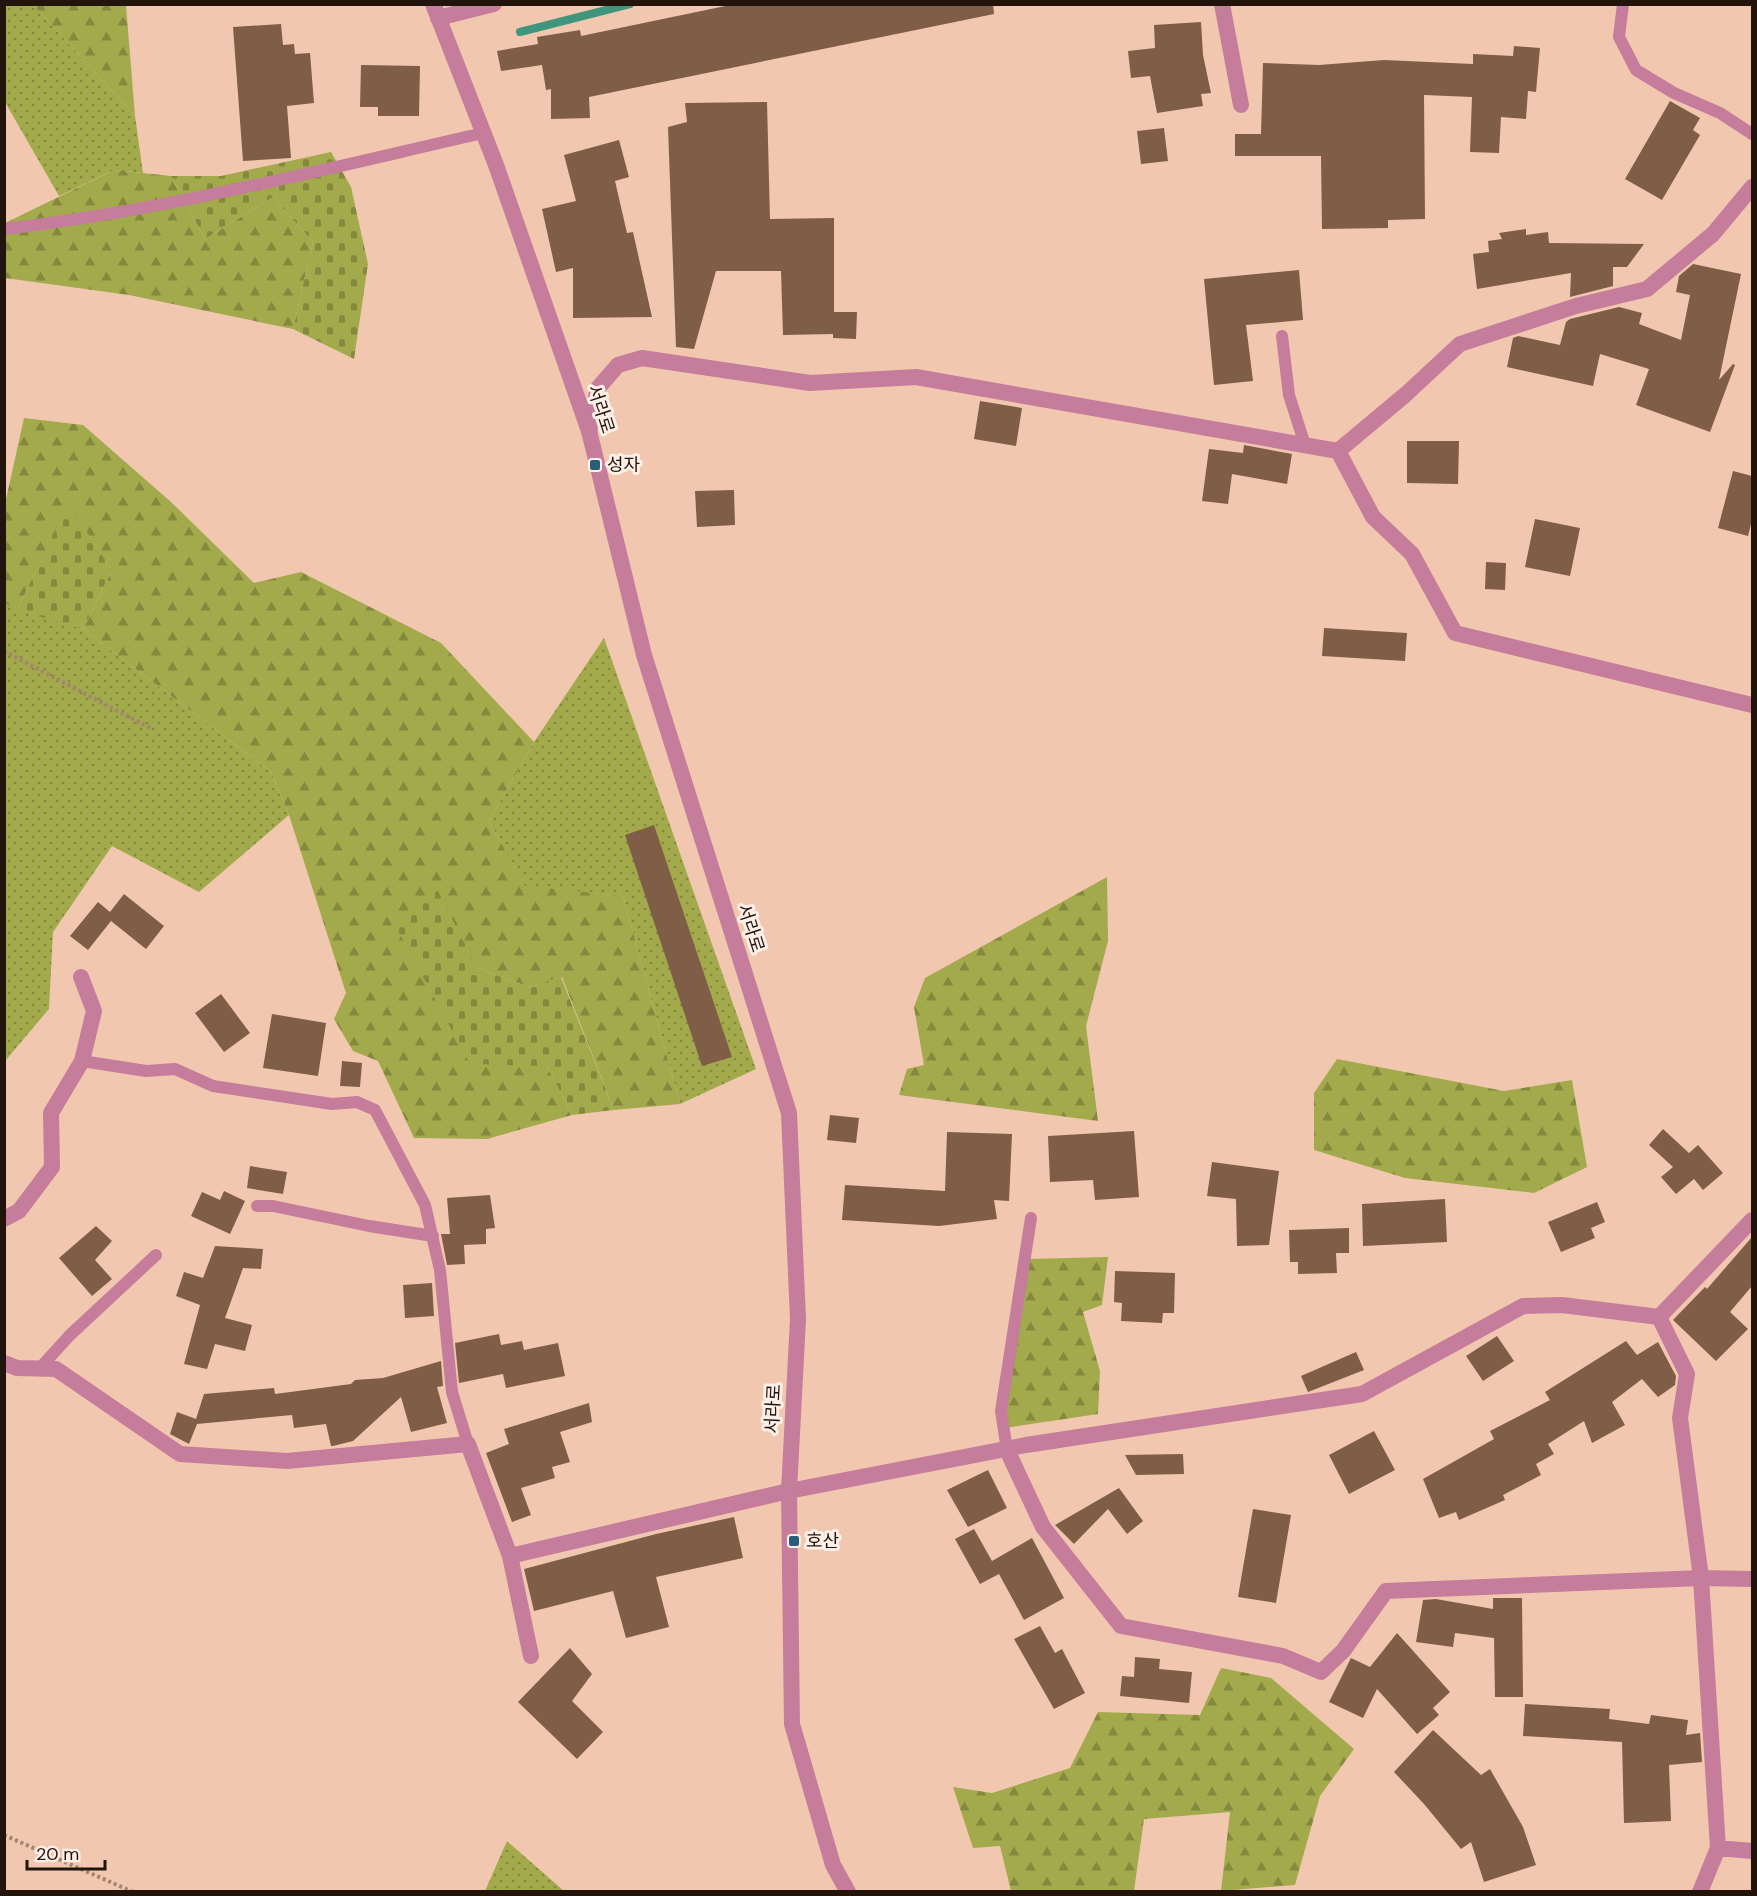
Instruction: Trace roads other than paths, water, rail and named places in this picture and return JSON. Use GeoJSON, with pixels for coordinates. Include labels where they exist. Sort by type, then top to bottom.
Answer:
{"type":"FeatureCollection","features":[{"type":"Feature","properties":{"kind":"street"},"geometry":{"type":"LineString","coordinates":[[435,11],[494,4]]}},
{"type":"Feature","properties":{"kind":"street"},"geometry":{"type":"LineString","coordinates":[[1222,4],[1241,105]]}},
{"type":"Feature","properties":{"kind":"street","name":"서라로"},"geometry":{"type":"LineString","coordinates":[[435,11],[483,133],[589,431],[644,655],[789,1113],[798,1319],[789,1491],[792,1724],[832,1865],[848,1892]]}},
{"type":"Feature","properties":{"kind":"street"},"geometry":{"type":"LineString","coordinates":[[1338,451],[1405,395],[1460,344],[1576,306],[1647,289],[1713,234],[1752,187]]}},
{"type":"Feature","properties":{"kind":"street"},"geometry":{"type":"LineString","coordinates":[[589,431],[598,388],[618,365],[642,358],[810,383],[916,377],[1338,451]]}},
{"type":"Feature","properties":{"kind":"street"},"geometry":{"type":"LineString","coordinates":[[1338,451],[1373,517],[1412,554],[1455,633],[1752,705]]}},
{"type":"Feature","properties":{"kind":"street"},"geometry":{"type":"LineString","coordinates":[[4,1219],[19,1211],[52,1167],[51,1113],[82,1061],[94,1011],[81,977]]}},
{"type":"Feature","properties":{"kind":"street"},"geometry":{"type":"LineString","coordinates":[[1659,1317],[1752,1220]]}},
{"type":"Feature","properties":{"kind":"street"},"geometry":{"type":"LineString","coordinates":[[510,1557],[789,1491],[1007,1450],[1362,1394],[1523,1306],[1562,1305],[1659,1317]]}},
{"type":"Feature","properties":{"kind":"street"},"geometry":{"type":"LineString","coordinates":[[1659,1317],[1687,1374],[1680,1418],[1701,1578],[1718,1848],[1700,1892]]}},
{"type":"Feature","properties":{"kind":"street"},"geometry":{"type":"LineString","coordinates":[[4,1363],[17,1368],[56,1369],[180,1454],[288,1461],[468,1444],[510,1557],[531,1656]]}},
{"type":"Feature","properties":{"kind":"street"},"geometry":{"type":"LineString","coordinates":[[1007,1450],[1043,1527],[1121,1626],[1283,1656],[1321,1672],[1343,1651],[1386,1591],[1701,1578],[1752,1579]]}},
{"type":"Feature","properties":{"kind":"street"},"geometry":{"type":"LineString","coordinates":[[1718,1848],[1752,1851]]}},
{"type":"Feature","properties":{"kind":"lane"},"geometry":{"type":"LineString","coordinates":[[1623,4],[1619,37],[1636,70],[1674,93],[1720,113],[1752,134]]}},
{"type":"Feature","properties":{"kind":"lane"},"geometry":{"type":"LineString","coordinates":[[4,229],[45,224],[262,184],[483,133]]}},
{"type":"Feature","properties":{"kind":"lane"},"geometry":{"type":"LineString","coordinates":[[1282,336],[1289,395],[1305,445]]}},
{"type":"Feature","properties":{"kind":"lane"},"geometry":{"type":"LineString","coordinates":[[82,1061],[146,1071],[175,1069],[213,1086],[332,1104],[357,1102],[375,1110],[425,1205],[440,1270],[452,1392],[468,1444]]}},
{"type":"Feature","properties":{"kind":"lane"},"geometry":{"type":"LineString","coordinates":[[257,1206],[273,1206],[369,1226],[433,1236]]}},
{"type":"Feature","properties":{"kind":"lane"},"geometry":{"type":"LineString","coordinates":[[1007,1450],[1001,1411],[1031,1218]]}},
{"type":"Feature","properties":{"kind":"lane"},"geometry":{"type":"LineString","coordinates":[[39,1369],[70,1335],[156,1255]]}},
{"type":"Feature","properties":{"kind":"waterway"},"geometry":{"type":"LineString","coordinates":[[520,32],[630,4]]}},
{"type":"Feature","properties":{"kind":"place","name":"성자"},"geometry":{"type":"Point","coordinates":[595,465]}},
{"type":"Feature","properties":{"kind":"place","name":"호산"},"geometry":{"type":"Point","coordinates":[794,1541]}}]}
